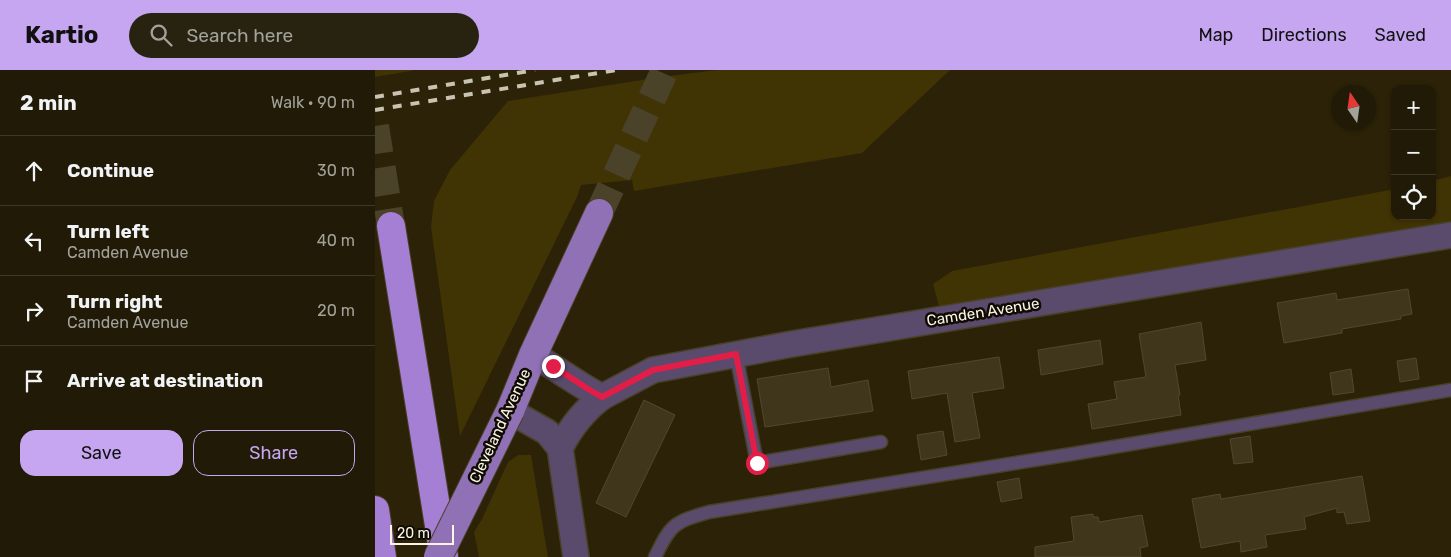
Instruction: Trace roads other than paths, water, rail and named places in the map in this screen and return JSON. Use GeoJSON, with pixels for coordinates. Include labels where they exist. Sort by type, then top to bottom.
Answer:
{"type":"FeatureCollection","features":[{"type":"Feature","properties":{"kind":"highway"},"geometry":{"type":"LineString","coordinates":[[391,226],[443,557]]}},
{"type":"Feature","properties":{"kind":"highway"},"geometry":{"type":"LineString","coordinates":[[375,510],[382,557]]}},
{"type":"Feature","properties":{"kind":"main road","name":"Cleveland Avenue"},"geometry":{"type":"LineString","coordinates":[[438,557],[510,411],[533,355],[599,213]]}},
{"type":"Feature","properties":{"kind":"street","name":"Camden Avenue"},"geometry":{"type":"LineString","coordinates":[[560,448],[571,427],[589,407],[602,397],[653,370],[801,342],[1451,235]]}},
{"type":"Feature","properties":{"kind":"street"},"geometry":{"type":"LineString","coordinates":[[533,355],[602,397]]}},
{"type":"Feature","properties":{"kind":"street"},"geometry":{"type":"LineString","coordinates":[[510,411],[547,432],[560,448],[576,557]]}},
{"type":"Feature","properties":{"kind":"lane"},"geometry":{"type":"LineString","coordinates":[[736,354],[757,463],[881,442]]}},
{"type":"Feature","properties":{"kind":"lane"},"geometry":{"type":"LineString","coordinates":[[655,557],[671,528],[682,519],[709,512],[1062,456],[1451,390]]}},
{"type":"Feature","properties":{"kind":"tunnel"},"geometry":{"type":"LineString","coordinates":[[599,213],[665,70]]}},
{"type":"Feature","properties":{"kind":"tunnel"},"geometry":{"type":"LineString","coordinates":[[375,126],[391,226]]}},
{"type":"Feature","properties":{"kind":"railway"},"geometry":{"type":"LineString","coordinates":[[375,97],[535,70]]}},
{"type":"Feature","properties":{"kind":"railway"},"geometry":{"type":"LineString","coordinates":[[375,110],[616,70]]}}]}
